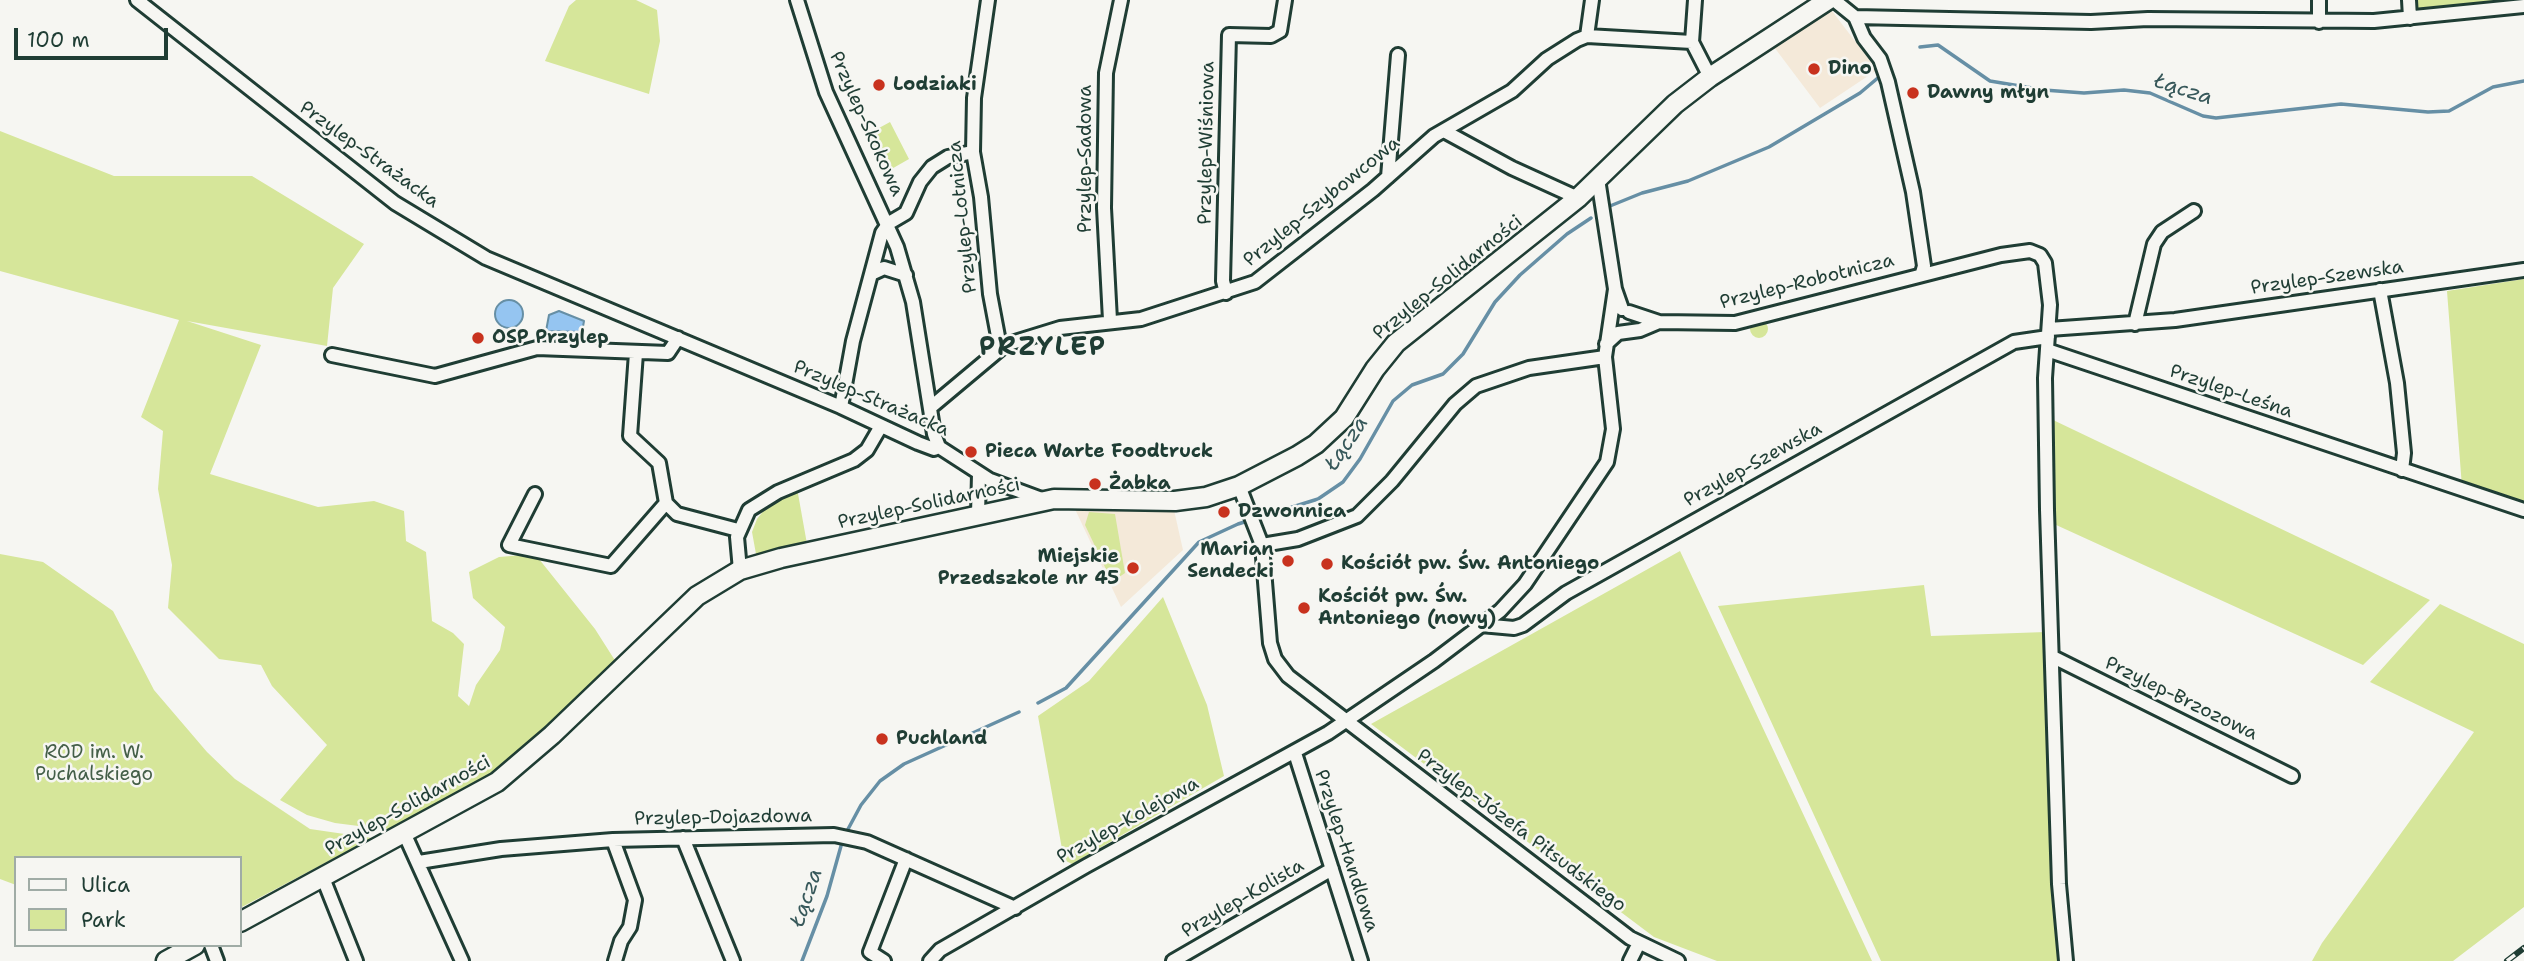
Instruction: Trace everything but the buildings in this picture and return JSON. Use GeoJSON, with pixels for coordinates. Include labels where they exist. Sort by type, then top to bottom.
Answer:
{"type":"FeatureCollection","features":[{"type":"Feature","properties":{"kind":"main road","name":"Przylep-Solidarności"},"geometry":{"type":"LineString","coordinates":[[242,921],[477,796],[515,769],[697,596],[740,570],[1044,500],[1190,500],[1239,486],[1315,444],[1344,418],[1375,369],[1396,344],[1578,198],[1660,117],[1710,77],[1828,0]]}},
{"type":"Feature","properties":{"kind":"main road"},"geometry":{"type":"LineString","coordinates":[[166,961],[191,947]]}},
{"type":"Feature","properties":{"kind":"street","name":"Przylep-Strażacka"},"geometry":{"type":"LineString","coordinates":[[138,0],[395,203],[486,258],[841,407],[918,443],[934,449],[939,447],[979,474],[1044,500]]}},
{"type":"Feature","properties":{"kind":"street","name":"Przylep-Skokowa"},"geometry":{"type":"LineString","coordinates":[[797,0],[826,92],[889,223],[906,275],[939,447]]}},
{"type":"Feature","properties":{"kind":"street","name":"Przylep-Lotnicza"},"geometry":{"type":"LineString","coordinates":[[988,0],[974,98],[973,152],[981,197],[990,293],[1000,347]]}},
{"type":"Feature","properties":{"kind":"street","name":"Przylep-Sadowa"},"geometry":{"type":"LineString","coordinates":[[1110,320],[1104,208],[1106,73],[1122,0]]}},
{"type":"Feature","properties":{"kind":"street","name":"Przylep-Wiśniowa"},"geometry":{"type":"LineString","coordinates":[[1226,293],[1223,281],[1229,35],[1271,36],[1280,31],[1285,0]]}},
{"type":"Feature","properties":{"kind":"street"},"geometry":{"type":"LineString","coordinates":[[1592,0],[1587,36],[1692,42]]}},
{"type":"Feature","properties":{"kind":"street"},"geometry":{"type":"LineString","coordinates":[[1695,0],[1692,42],[1710,77]]}},
{"type":"Feature","properties":{"kind":"street","name":"Przylep-Robotnicza"},"geometry":{"type":"LineString","coordinates":[[1834,0],[1855,17],[1864,38],[1880,59],[1888,82],[1913,192],[1924,266],[1922,273]]}},
{"type":"Feature","properties":{"kind":"street"},"geometry":{"type":"LineString","coordinates":[[2319,0],[2319,22]]}},
{"type":"Feature","properties":{"kind":"street"},"geometry":{"type":"LineString","coordinates":[[2409,0],[2410,18]]}},
{"type":"Feature","properties":{"kind":"street"},"geometry":{"type":"LineString","coordinates":[[1855,17],[2319,22],[2410,18],[2524,6]]}},
{"type":"Feature","properties":{"kind":"street","name":"Przylep-Szybowcowa"},"geometry":{"type":"LineString","coordinates":[[931,407],[1000,347],[1060,328],[1110,320],[1140,319],[1226,293],[1264,276],[1444,131],[1512,91],[1563,47],[1587,36]]}},
{"type":"Feature","properties":{"kind":"street"},"geometry":{"type":"LineString","coordinates":[[1388,177],[1398,55]]}},
{"type":"Feature","properties":{"kind":"street"},"geometry":{"type":"LineString","coordinates":[[1444,131],[1494,159],[1578,198]]}},
{"type":"Feature","properties":{"kind":"street","name":"Przylep-Skokowa"},"geometry":{"type":"LineString","coordinates":[[889,223],[906,213],[920,182],[932,167],[948,157],[973,152]]}},
{"type":"Feature","properties":{"kind":"street"},"geometry":{"type":"LineString","coordinates":[[1239,486],[1250,508],[1262,545],[1266,617],[1275,659],[1288,676],[1311,696],[1348,720],[1481,625],[1525,584],[1595,484],[1611,450],[1612,429],[1605,351],[1619,330],[1621,311],[1615,289],[1598,179]]}},
{"type":"Feature","properties":{"kind":"street"},"geometry":{"type":"LineString","coordinates":[[2135,324],[2154,244],[2162,232],[2193,211]]}},
{"type":"Feature","properties":{"kind":"street"},"geometry":{"type":"LineString","coordinates":[[841,407],[853,341],[882,233],[889,223]]}},
{"type":"Feature","properties":{"kind":"street","name":"Przylep-Robotnicza"},"geometry":{"type":"LineString","coordinates":[[1621,311],[1659,322],[1735,323],[1922,273],[2022,251],[2040,255],[2049,277],[2048,339]]}},
{"type":"Feature","properties":{"kind":"street"},"geometry":{"type":"LineString","coordinates":[[871,274],[884,268],[906,275]]}},
{"type":"Feature","properties":{"kind":"street","name":"Przylep-Szewska"},"geometry":{"type":"LineString","coordinates":[[1481,625],[1523,625],[1566,593],[2014,342],[2524,270]]}},
{"type":"Feature","properties":{"kind":"street"},"geometry":{"type":"LineString","coordinates":[[2380,290],[2397,383],[2404,453],[2402,470]]}},
{"type":"Feature","properties":{"kind":"street"},"geometry":{"type":"LineString","coordinates":[[1619,330],[1633,323],[1621,311]]}},
{"type":"Feature","properties":{"kind":"street","name":"Przylep-Robotnicza"},"geometry":{"type":"LineString","coordinates":[[1619,330],[1640,330],[1659,322]]}},
{"type":"Feature","properties":{"kind":"street"},"geometry":{"type":"LineString","coordinates":[[331,355],[435,376],[537,348],[668,353],[678,338]]}},
{"type":"Feature","properties":{"kind":"street"},"geometry":{"type":"LineString","coordinates":[[2048,339],[2045,427],[2059,884],[2066,961]]}},
{"type":"Feature","properties":{"kind":"street","name":"Przylep-Leśna"},"geometry":{"type":"LineString","coordinates":[[2048,339],[2402,470],[2524,510]]}},
{"type":"Feature","properties":{"kind":"street"},"geometry":{"type":"LineString","coordinates":[[1262,545],[1298,539],[1357,516],[1392,481],[1454,404],[1476,386],[1529,368],[1605,351]]}},
{"type":"Feature","properties":{"kind":"street"},"geometry":{"type":"LineString","coordinates":[[636,353],[630,436],[659,463],[666,503],[677,514],[738,530]]}},
{"type":"Feature","properties":{"kind":"street"},"geometry":{"type":"LineString","coordinates":[[918,443],[932,421]]}},
{"type":"Feature","properties":{"kind":"street"},"geometry":{"type":"LineString","coordinates":[[740,570],[738,530],[755,505],[861,455],[872,444],[881,426]]}},
{"type":"Feature","properties":{"kind":"street"},"geometry":{"type":"LineString","coordinates":[[978,515],[979,474]]}},
{"type":"Feature","properties":{"kind":"street"},"geometry":{"type":"LineString","coordinates":[[535,494],[509,545],[611,566],[666,503]]}},
{"type":"Feature","properties":{"kind":"street","name":"Przylep-Brzozowa"},"geometry":{"type":"LineString","coordinates":[[2053,657],[2292,776]]}},
{"type":"Feature","properties":{"kind":"street","name":"Przylep-Kolejowa"},"geometry":{"type":"LineString","coordinates":[[930,961],[940,950],[1189,808],[1294,753],[1348,720]]}},
{"type":"Feature","properties":{"kind":"street","name":"Przylep-Józefa Piłsudskiego"},"geometry":{"type":"LineString","coordinates":[[1348,720],[1639,943],[1678,961]]}},
{"type":"Feature","properties":{"kind":"street","name":"Przylep-Handlowa"},"geometry":{"type":"LineString","coordinates":[[1294,753],[1361,961]]}},
{"type":"Feature","properties":{"kind":"street"},"geometry":{"type":"LineString","coordinates":[[405,835],[462,961]]}},
{"type":"Feature","properties":{"kind":"street","name":"Przylep-Dojazdowa"},"geometry":{"type":"LineString","coordinates":[[419,862],[501,849],[613,840],[834,835],[867,842],[1015,908]]}},
{"type":"Feature","properties":{"kind":"street"},"geometry":{"type":"LineString","coordinates":[[683,838],[733,961]]}},
{"type":"Feature","properties":{"kind":"street"},"geometry":{"type":"LineString","coordinates":[[613,840],[635,900],[631,927],[621,941],[615,961]]}},
{"type":"Feature","properties":{"kind":"street"},"geometry":{"type":"LineString","coordinates":[[884,961],[870,952],[906,859]]}},
{"type":"Feature","properties":{"kind":"street","name":"Przylep-Kolista"},"geometry":{"type":"LineString","coordinates":[[1173,961],[1332,869]]}},
{"type":"Feature","properties":{"kind":"street"},"geometry":{"type":"LineString","coordinates":[[323,878],[356,961]]}},
{"type":"Feature","properties":{"kind":"street"},"geometry":{"type":"LineString","coordinates":[[1630,961],[1639,943]]}},
{"type":"Feature","properties":{"kind":"shaded area"},"geometry":{"type":"Polygon","coordinates":[[[1832,11],[1877,70],[1820,108],[1774,47],[1832,11]]]}},
{"type":"Feature","properties":{"kind":"shaded area","name":"Miejskie Przedszkole nr 45"},"geometry":{"type":"Polygon","coordinates":[[[1074,507],[1174,510],[1183,550],[1121,607],[1074,507]]]}},
{"type":"Feature","properties":{"kind":"green space"},"geometry":{"type":"Polygon","coordinates":[[[576,0],[636,0],[657,10],[660,41],[649,94],[545,61],[569,6],[576,0]]]}},
{"type":"Feature","properties":{"kind":"green space"},"geometry":{"type":"Polygon","coordinates":[[[2417,0],[2514,0],[2417,11],[2417,0]]]}},
{"type":"Feature","properties":{"kind":"green space"},"geometry":{"type":"Polygon","coordinates":[[[890,122],[909,159],[888,171],[868,134],[890,122]]]}},
{"type":"Feature","properties":{"kind":"green space"},"geometry":{"type":"Polygon","coordinates":[[[0,131],[114,176],[252,176],[364,244],[333,288],[327,346],[187,321],[261,345],[210,474],[318,507],[374,501],[404,511],[406,541],[426,552],[432,621],[453,633],[464,644],[458,696],[469,706],[476,685],[500,650],[505,627],[473,598],[469,572],[499,557],[535,554],[595,629],[616,662],[497,770],[390,830],[335,823],[307,815],[280,800],[327,745],[272,686],[261,665],[219,659],[168,608],[172,565],[158,489],[163,431],[141,417],[179,320],[0,271],[0,131]]]}},
{"type":"Feature","properties":{"kind":"green space"},"geometry":{"type":"Polygon","coordinates":[[[2524,279],[2524,507],[2462,487],[2447,291],[2524,279]]]}},
{"type":"Feature","properties":{"kind":"green space"},"geometry":{"type":"Polygon","coordinates":[[[1759,320],[1765,323],[1768,329],[1765,335],[1759,338],[1753,335],[1750,329],[1753,323],[1759,320]]]}},
{"type":"Feature","properties":{"kind":"green space"},"geometry":{"type":"Polygon","coordinates":[[[2051,419],[2430,600],[2363,665],[2054,524],[2051,419]]]}},
{"type":"Feature","properties":{"kind":"green space"},"geometry":{"type":"Polygon","coordinates":[[[797,488],[807,544],[756,554],[752,532],[757,519],[769,504],[797,488]]]}},
{"type":"Feature","properties":{"kind":"green space"},"geometry":{"type":"Polygon","coordinates":[[[1089,512],[1115,514],[1125,573],[1112,582],[1085,525],[1089,512]]]}},
{"type":"Feature","properties":{"kind":"green space"},"geometry":{"type":"Polygon","coordinates":[[[1680,551],[1872,961],[1717,961],[1654,937],[1371,724],[1680,551]]]}},
{"type":"Feature","properties":{"kind":"green space","name":"ROD im. W. Puchalskiego"},"geometry":{"type":"Polygon","coordinates":[[[0,554],[43,562],[113,611],[154,690],[207,752],[235,779],[310,829],[372,838],[242,907],[242,856],[14,856],[14,884],[0,879],[0,554]]]}},
{"type":"Feature","properties":{"kind":"green space"},"geometry":{"type":"Polygon","coordinates":[[[1924,585],[1931,636],[2046,632],[2062,961],[1881,961],[1718,606],[1924,585]]]}},
{"type":"Feature","properties":{"kind":"green space"},"geometry":{"type":"Polygon","coordinates":[[[1163,597],[1207,705],[1224,776],[1072,864],[1064,860],[1038,716],[1089,681],[1163,597]]]}},
{"type":"Feature","properties":{"kind":"green space"},"geometry":{"type":"Polygon","coordinates":[[[2440,604],[2524,644],[2524,907],[2453,961],[2312,961],[2322,943],[2474,732],[2370,682],[2440,604]]]}},
{"type":"Feature","properties":{"kind":"water"},"geometry":{"type":"Polygon","coordinates":[[[509,300],[519,304],[523,314],[519,324],[509,328],[499,324],[495,314],[499,304],[509,300]]]}},
{"type":"Feature","properties":{"kind":"water"},"geometry":{"type":"Polygon","coordinates":[[[559,311],[584,321],[582,332],[546,331],[549,315],[559,311]]]}},
{"type":"Feature","properties":{"kind":"waterway","name":"Łącza"},"geometry":{"type":"LineString","coordinates":[[1920,47],[1938,45],[1990,81],[2044,90],[2084,93],[2124,90],[2150,93],[2203,116],[2216,118],[2341,104],[2428,112],[2449,111],[2493,87],[2524,81]]}},
{"type":"Feature","properties":{"kind":"waterway","name":"Łącza"},"geometry":{"type":"LineString","coordinates":[[1610,206],[1642,193],[1688,181],[1769,147],[1860,93],[1879,77]]}},
{"type":"Feature","properties":{"kind":"waterway","name":"Łącza"},"geometry":{"type":"LineString","coordinates":[[1038,703],[1066,688],[1199,542],[1238,524],[1318,499],[1343,482],[1360,459],[1393,401],[1412,385],[1443,374],[1463,354],[1495,302],[1520,275],[1567,234],[1591,218]]}},
{"type":"Feature","properties":{"kind":"waterway","name":"Łącza"},"geometry":{"type":"LineString","coordinates":[[847,831],[861,805],[880,781],[904,764],[1019,712]]}},
{"type":"Feature","properties":{"kind":"waterway","name":"Łącza"},"geometry":{"type":"LineString","coordinates":[[802,961],[827,896],[841,846]]}},
{"type":"Feature","properties":{"kind":"railway"},"geometry":{"type":"LineString","coordinates":[[2507,961],[2524,948]]}},
{"type":"Feature","properties":{"kind":"place","name":"Dino"},"geometry":{"type":"Point","coordinates":[1814,69]}},
{"type":"Feature","properties":{"kind":"place","name":"Lodziaki"},"geometry":{"type":"Point","coordinates":[879,85]}},
{"type":"Feature","properties":{"kind":"place","name":"Dawny młyn"},"geometry":{"type":"Point","coordinates":[1913,93]}},
{"type":"Feature","properties":{"kind":"place","name":"OSP Przylep"},"geometry":{"type":"Point","coordinates":[478,338]}},
{"type":"Feature","properties":{"kind":"place","name":"Pieca Warte Foodtruck"},"geometry":{"type":"Point","coordinates":[971,452]}},
{"type":"Feature","properties":{"kind":"place","name":"Żabka"},"geometry":{"type":"Point","coordinates":[1095,484]}},
{"type":"Feature","properties":{"kind":"place","name":"Dzwonnica"},"geometry":{"type":"Point","coordinates":[1224,512]}},
{"type":"Feature","properties":{"kind":"place","name":"Marian Sendecki"},"geometry":{"type":"Point","coordinates":[1288,561]}},
{"type":"Feature","properties":{"kind":"place","name":"Kościół pw. Św. Antoniego"},"geometry":{"type":"Point","coordinates":[1327,564]}},
{"type":"Feature","properties":{"kind":"place","name":"Miejskie Przedszkole nr 45"},"geometry":{"type":"Point","coordinates":[1133,568]}},
{"type":"Feature","properties":{"kind":"place","name":"Kościół pw. Św. Antoniego (nowy)"},"geometry":{"type":"Point","coordinates":[1304,608]}},
{"type":"Feature","properties":{"kind":"place","name":"Puchland"},"geometry":{"type":"Point","coordinates":[882,739]}},
{"type":"Feature","properties":{"kind":"district","name":"PRZYLEP"},"geometry":{"type":"Point","coordinates":[1043,348]}}]}
